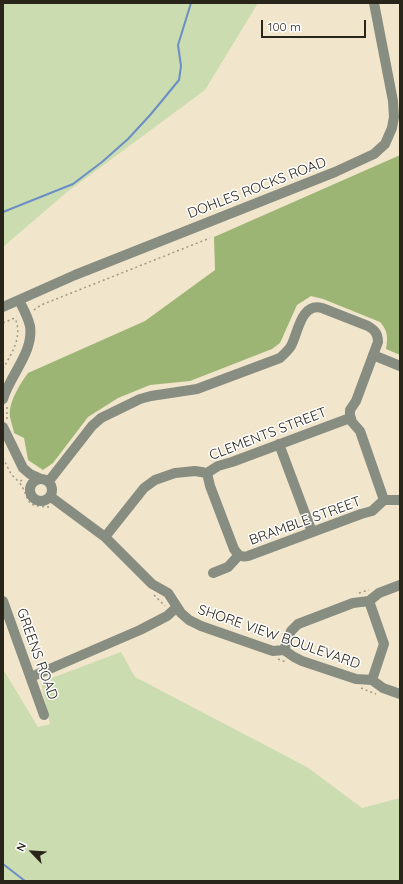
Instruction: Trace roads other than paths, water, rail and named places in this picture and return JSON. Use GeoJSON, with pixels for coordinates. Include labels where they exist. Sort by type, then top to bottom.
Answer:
{"type":"FeatureCollection","features":[{"type":"Feature","properties":{"kind":"street","name":"DOHLES ROCKS ROAD"},"geometry":{"type":"LineString","coordinates":[[3,307],[75,275],[352,166],[374,154],[384,144],[390,134],[394,109],[391,86],[374,3]]}},
{"type":"Feature","properties":{"kind":"street"},"geometry":{"type":"LineString","coordinates":[[3,382],[24,338],[22,322],[16,301]]}},
{"type":"Feature","properties":{"kind":"street"},"geometry":{"type":"LineString","coordinates":[[5,401],[30,339],[28,320],[16,301]]}},
{"type":"Feature","properties":{"kind":"street"},"geometry":{"type":"LineString","coordinates":[[5,424],[23,468],[30,474],[44,480],[53,490],[51,497],[45,501],[38,501],[34,499],[30,493],[30,486],[34,481],[44,480],[92,426],[101,418],[140,399],[197,389],[280,358],[290,348],[304,314],[312,307],[322,308],[374,330],[377,334],[378,340],[355,403],[350,410],[350,418],[360,432],[384,500],[400,500]]}},
{"type":"Feature","properties":{"kind":"street"},"geometry":{"type":"LineString","coordinates":[[373,355],[400,366]]}},
{"type":"Feature","properties":{"kind":"street","name":"CLEMENTS STREET"},"geometry":{"type":"LineString","coordinates":[[105,537],[144,488],[155,480],[175,473],[195,471],[207,473],[221,465],[350,418]]}},
{"type":"Feature","properties":{"kind":"street"},"geometry":{"type":"LineString","coordinates":[[3,443],[14,466],[30,486]]}},
{"type":"Feature","properties":{"kind":"street"},"geometry":{"type":"LineString","coordinates":[[279,444],[312,532]]}},
{"type":"Feature","properties":{"kind":"street","name":"BRAMBLE STREET"},"geometry":{"type":"LineString","coordinates":[[207,473],[210,486],[233,546],[242,557],[372,511],[384,500]]}},
{"type":"Feature","properties":{"kind":"street","name":"SHORE VIEW BOULEVARD"},"geometry":{"type":"LineString","coordinates":[[51,497],[105,537],[152,584],[170,595],[185,618],[201,626],[273,651],[284,650],[302,661],[356,679],[372,680],[383,688],[400,694]]}},
{"type":"Feature","properties":{"kind":"street","name":"BRAMBLE STREET"},"geometry":{"type":"LineString","coordinates":[[213,573],[228,567],[239,555]]}},
{"type":"Feature","properties":{"kind":"street"},"geometry":{"type":"LineString","coordinates":[[284,650],[291,631],[296,625],[353,602],[369,601],[380,593],[400,585]]}},
{"type":"Feature","properties":{"kind":"street","name":"GREENS ROAD"},"geometry":{"type":"LineString","coordinates":[[3,601],[44,715]]}},
{"type":"Feature","properties":{"kind":"street"},"geometry":{"type":"LineString","coordinates":[[369,601],[384,644],[372,680]]}},
{"type":"Feature","properties":{"kind":"street"},"geometry":{"type":"LineString","coordinates":[[31,677],[140,630],[167,616],[177,607]]}},
{"type":"Feature","properties":{"kind":"waterway"},"geometry":{"type":"LineString","coordinates":[[3,212],[73,184],[102,162],[128,139],[151,114],[179,80],[181,66],[178,45],[191,3]]}},
{"type":"Feature","properties":{"kind":"waterway"},"geometry":{"type":"LineString","coordinates":[[3,864],[25,881]]}}]}
